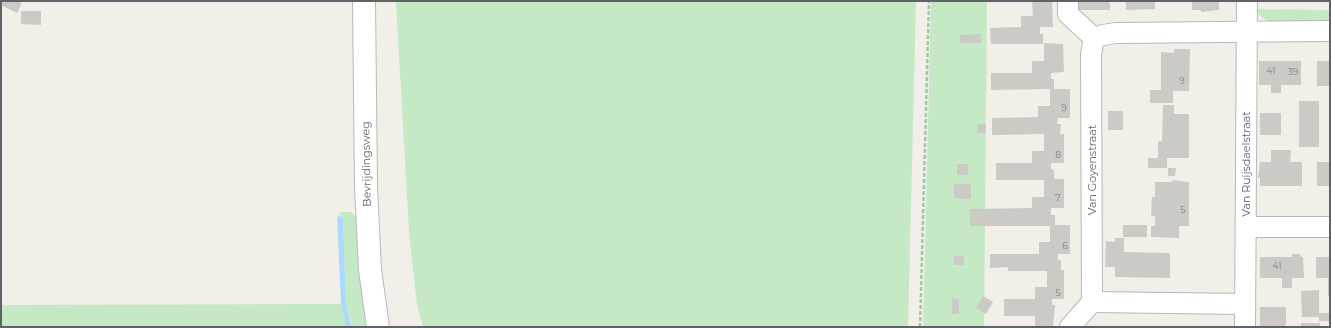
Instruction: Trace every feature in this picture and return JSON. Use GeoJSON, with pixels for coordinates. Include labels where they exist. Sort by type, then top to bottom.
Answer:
{"type":"FeatureCollection","features":[{"type":"Feature","properties":{"kind":"main road","name":"Bevrijdingsweg"},"geometry":{"type":"LineString","coordinates":[[364,1],[366,187],[370,270],[378,327]]}},
{"type":"Feature","properties":{"kind":"street"},"geometry":{"type":"LineString","coordinates":[[1068,1],[1068,14],[1094,38],[1116,33],[1330,31]]}},
{"type":"Feature","properties":{"kind":"street","name":"Van Ruijsdaelstraat"},"geometry":{"type":"LineString","coordinates":[[1245,327],[1247,1]]}},
{"type":"Feature","properties":{"kind":"street","name":"Van Goyenstraat"},"geometry":{"type":"LineString","coordinates":[[1092,302],[1091,54],[1094,38]]}},
{"type":"Feature","properties":{"kind":"street"},"geometry":{"type":"LineString","coordinates":[[1246,227],[1330,227]]}},
{"type":"Feature","properties":{"kind":"street"},"geometry":{"type":"LineString","coordinates":[[1070,327],[1092,302],[1245,304]]}},
{"type":"Feature","properties":{"kind":"path"},"geometry":{"type":"LineString","coordinates":[[920,327],[929,1]]}},
{"type":"Feature","properties":{"kind":"green space"},"geometry":{"type":"Polygon","coordinates":[[[396,1],[916,1],[908,327],[423,327],[417,305],[409,232],[396,1]]]}},
{"type":"Feature","properties":{"kind":"green space"},"geometry":{"type":"Polygon","coordinates":[[[931,1],[987,1],[984,327],[923,327],[931,1]]]}},
{"type":"Feature","properties":{"kind":"green space"},"geometry":{"type":"Polygon","coordinates":[[[1257,9],[1330,10],[1330,23],[1269,22],[1259,15],[1257,9]]]}},
{"type":"Feature","properties":{"kind":"green space"},"geometry":{"type":"Polygon","coordinates":[[[340,212],[350,212],[357,218],[361,287],[366,327],[351,327],[346,304],[343,218],[340,212]]]}},
{"type":"Feature","properties":{"kind":"green space"},"geometry":{"type":"Polygon","coordinates":[[[341,304],[346,327],[1,327],[1,305],[341,304]]]}},
{"type":"Feature","properties":{"kind":"water"},"geometry":{"type":"Polygon","coordinates":[[[340,215],[343,218],[346,304],[351,327],[346,327],[341,304],[337,217],[340,215]]]}},
{"type":"Feature","properties":{"kind":"building"},"geometry":{"type":"Polygon","coordinates":[[[1,1],[17,1],[22,3],[17,13],[1,5],[1,1]]]}},
{"type":"Feature","properties":{"kind":"building"},"geometry":{"type":"Polygon","coordinates":[[[1032,1],[1052,1],[1053,27],[1040,27],[1040,34],[1043,34],[1043,44],[991,44],[990,28],[1021,27],[1021,16],[1033,16],[1032,1]]]}},
{"type":"Feature","properties":{"kind":"building"},"geometry":{"type":"Polygon","coordinates":[[[1076,1],[1110,1],[1110,10],[1076,10],[1076,1]]]}},
{"type":"Feature","properties":{"kind":"building"},"geometry":{"type":"Polygon","coordinates":[[[1126,1],[1155,1],[1155,9],[1126,10],[1126,1]]]}},
{"type":"Feature","properties":{"kind":"building"},"geometry":{"type":"Polygon","coordinates":[[[1192,1],[1219,1],[1219,10],[1201,12],[1201,10],[1192,10],[1192,1]]]}},
{"type":"Feature","properties":{"kind":"building"},"geometry":{"type":"Polygon","coordinates":[[[21,11],[41,11],[41,25],[21,24],[21,11]]]}},
{"type":"Feature","properties":{"kind":"building"},"geometry":{"type":"Polygon","coordinates":[[[981,34],[981,43],[960,43],[960,35],[981,34]]]}},
{"type":"Feature","properties":{"kind":"building"},"geometry":{"type":"Polygon","coordinates":[[[1044,43],[1063,44],[1064,72],[1051,73],[1051,79],[1054,79],[1054,89],[1070,89],[1070,118],[1058,118],[1057,124],[1061,124],[1060,134],[1064,134],[1064,163],[1051,163],[1051,169],[1054,170],[1054,179],[1064,179],[1064,208],[1051,208],[1051,215],[1055,215],[1055,225],[1070,225],[1070,254],[1058,254],[1058,260],[1061,260],[1061,270],[1064,270],[1064,299],[1052,299],[1052,305],[1055,305],[1053,327],[1035,327],[1035,316],[1004,316],[1004,299],[1035,299],[1035,287],[1047,287],[1047,271],[1008,271],[1008,267],[990,268],[990,254],[1039,254],[1039,242],[1050,242],[1050,226],[970,226],[970,209],[1032,208],[1032,197],[1044,197],[1044,180],[996,180],[996,163],[1032,163],[1032,151],[1044,151],[1044,134],[992,135],[992,118],[1038,117],[1038,106],[1050,106],[1050,89],[991,90],[991,73],[1032,73],[1032,61],[1044,61],[1044,43]]]}},
{"type":"Feature","properties":{"kind":"building"},"geometry":{"type":"Polygon","coordinates":[[[1174,49],[1190,49],[1189,91],[1173,91],[1173,103],[1150,103],[1150,90],[1161,90],[1161,52],[1174,53],[1174,49]]]}},
{"type":"Feature","properties":{"kind":"building"},"geometry":{"type":"Polygon","coordinates":[[[1259,61],[1301,61],[1301,85],[1281,85],[1281,93],[1271,93],[1271,85],[1259,85],[1259,61]]]}},
{"type":"Feature","properties":{"kind":"building"},"geometry":{"type":"Polygon","coordinates":[[[1317,61],[1330,61],[1330,86],[1317,86],[1317,61]]]}},
{"type":"Feature","properties":{"kind":"building"},"geometry":{"type":"Polygon","coordinates":[[[1299,101],[1319,101],[1319,147],[1299,147],[1299,101]]]}},
{"type":"Feature","properties":{"kind":"building"},"geometry":{"type":"Polygon","coordinates":[[[1163,105],[1174,105],[1174,114],[1189,114],[1189,158],[1167,158],[1167,168],[1148,168],[1148,158],[1158,158],[1158,141],[1162,141],[1163,105]]]}},
{"type":"Feature","properties":{"kind":"building"},"geometry":{"type":"Polygon","coordinates":[[[1108,111],[1123,111],[1123,130],[1108,130],[1108,111]]]}},
{"type":"Feature","properties":{"kind":"building"},"geometry":{"type":"Polygon","coordinates":[[[1260,113],[1281,113],[1281,135],[1260,135],[1260,113]]]}},
{"type":"Feature","properties":{"kind":"building"},"geometry":{"type":"Polygon","coordinates":[[[977,124],[986,124],[986,133],[977,133],[977,124]]]}},
{"type":"Feature","properties":{"kind":"building"},"geometry":{"type":"Polygon","coordinates":[[[1271,150],[1291,150],[1290,162],[1302,162],[1302,186],[1260,186],[1260,178],[1258,178],[1260,162],[1271,162],[1271,150]]]}},
{"type":"Feature","properties":{"kind":"building"},"geometry":{"type":"Polygon","coordinates":[[[1317,162],[1330,162],[1330,186],[1317,186],[1317,162]]]}},
{"type":"Feature","properties":{"kind":"building"},"geometry":{"type":"Polygon","coordinates":[[[957,164],[968,164],[968,175],[957,175],[957,164]]]}},
{"type":"Feature","properties":{"kind":"building"},"geometry":{"type":"Polygon","coordinates":[[[1168,168],[1176,168],[1175,176],[1168,176],[1168,168]]]}},
{"type":"Feature","properties":{"kind":"building"},"geometry":{"type":"Polygon","coordinates":[[[1172,180],[1189,182],[1189,226],[1179,226],[1179,238],[1151,237],[1151,226],[1155,226],[1155,216],[1151,216],[1152,197],[1155,197],[1155,182],[1173,182],[1172,180]]]}},
{"type":"Feature","properties":{"kind":"building"},"geometry":{"type":"Polygon","coordinates":[[[954,184],[971,184],[971,199],[954,198],[954,184]]]}},
{"type":"Feature","properties":{"kind":"building"},"geometry":{"type":"Polygon","coordinates":[[[1123,225],[1147,225],[1147,237],[1123,237],[1123,225]]]}},
{"type":"Feature","properties":{"kind":"building"},"geometry":{"type":"Polygon","coordinates":[[[1115,238],[1124,238],[1124,252],[1170,253],[1170,278],[1115,277],[1115,267],[1105,267],[1106,241],[1115,242],[1115,238]]]}},
{"type":"Feature","properties":{"kind":"building"},"geometry":{"type":"Polygon","coordinates":[[[1292,254],[1300,254],[1301,257],[1303,257],[1304,278],[1292,278],[1292,288],[1282,288],[1282,278],[1260,278],[1260,257],[1292,257],[1292,254]]]}},
{"type":"Feature","properties":{"kind":"building"},"geometry":{"type":"Polygon","coordinates":[[[954,256],[964,256],[964,265],[954,265],[954,256]]]}},
{"type":"Feature","properties":{"kind":"building"},"geometry":{"type":"Polygon","coordinates":[[[1316,257],[1330,257],[1330,296],[1328,296],[1328,278],[1316,278],[1316,257]]]}},
{"type":"Feature","properties":{"kind":"building"},"geometry":{"type":"Polygon","coordinates":[[[1319,290],[1319,313],[1330,313],[1330,321],[1319,321],[1319,317],[1302,317],[1301,291],[1319,290]]]}},
{"type":"Feature","properties":{"kind":"building"},"geometry":{"type":"Polygon","coordinates":[[[983,296],[993,302],[986,314],[976,308],[983,296]]]}},
{"type":"Feature","properties":{"kind":"building"},"geometry":{"type":"Polygon","coordinates":[[[952,298],[959,299],[959,314],[952,314],[952,298]]]}},
{"type":"Feature","properties":{"kind":"building"},"geometry":{"type":"Polygon","coordinates":[[[1260,307],[1286,307],[1286,327],[1260,327],[1260,307]]]}},
{"type":"Feature","properties":{"kind":"building"},"geometry":{"type":"Polygon","coordinates":[[[1301,323],[1320,323],[1320,327],[1301,327],[1301,323]]]}}]}
